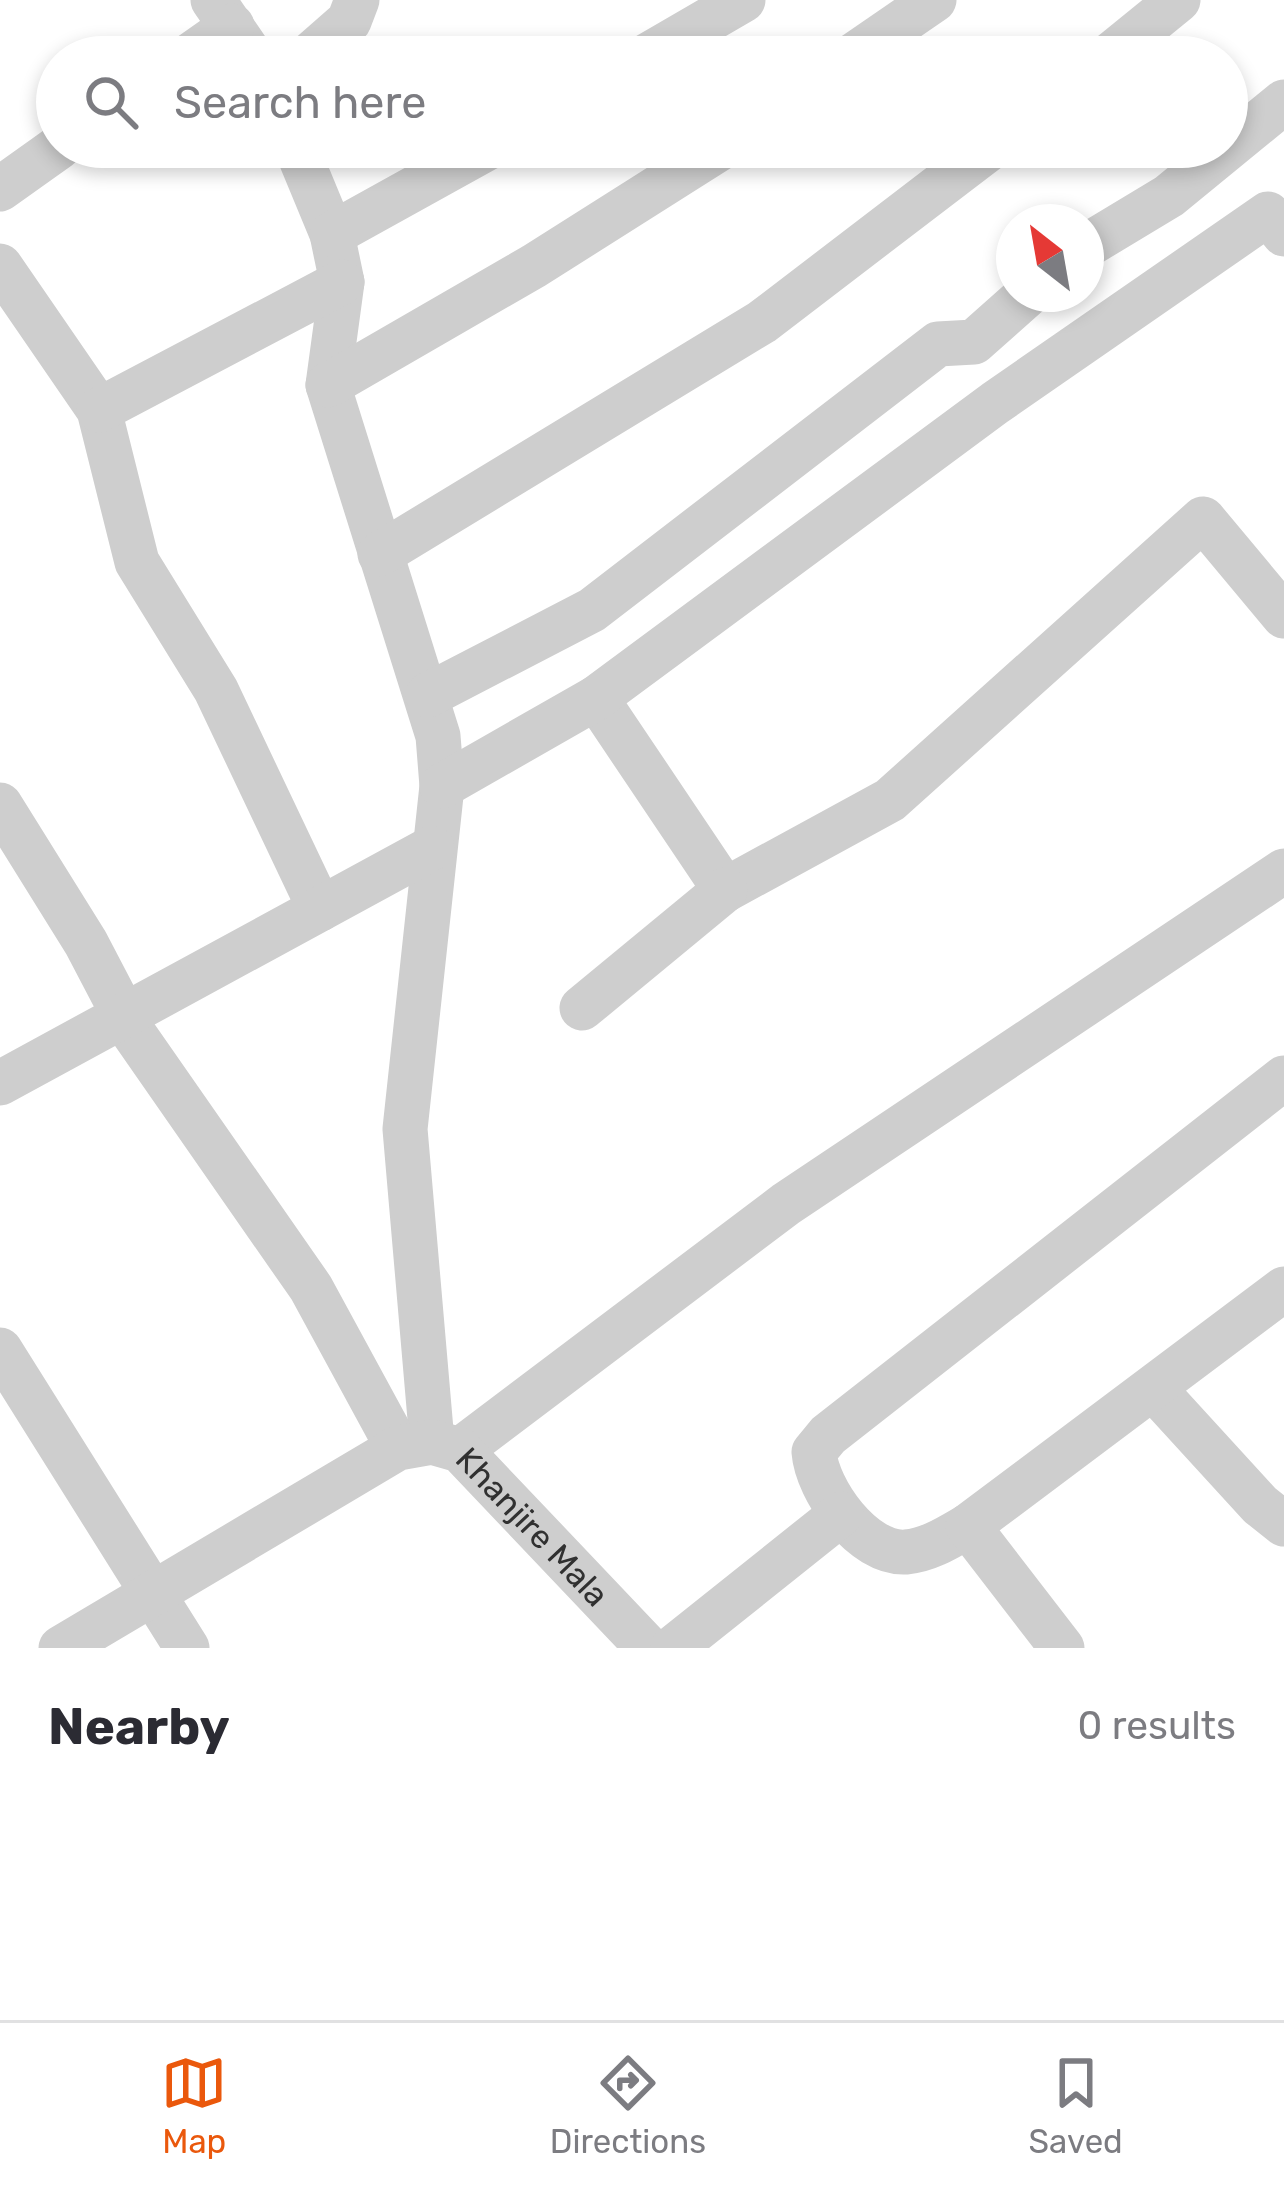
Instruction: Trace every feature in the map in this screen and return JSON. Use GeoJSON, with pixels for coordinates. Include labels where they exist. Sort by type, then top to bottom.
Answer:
{"type":"FeatureCollection","features":[{"type":"Feature","properties":{"kind":"street"},"geometry":{"type":"LineString","coordinates":[[332,36],[349,21],[356,0]]}},
{"type":"Feature","properties":{"kind":"street"},"geometry":{"type":"LineString","coordinates":[[681,36],[743,0]]}},
{"type":"Feature","properties":{"kind":"street"},"geometry":{"type":"LineString","coordinates":[[882,36],[934,0]]}},
{"type":"Feature","properties":{"kind":"street"},"geometry":{"type":"LineString","coordinates":[[1134,36],[1178,0]]}},
{"type":"Feature","properties":{"kind":"street"},"geometry":{"type":"LineString","coordinates":[[1248,131],[1284,102]]}},
{"type":"Feature","properties":{"kind":"street"},"geometry":{"type":"LineString","coordinates":[[0,188],[36,163]]}},
{"type":"Feature","properties":{"kind":"street"},"geometry":{"type":"LineString","coordinates":[[305,168],[332,234],[342,282],[328,385],[438,736],[442,786],[405,1129],[430,1447]]}},
{"type":"Feature","properties":{"kind":"street"},"geometry":{"type":"LineString","coordinates":[[332,234],[450,168]]}},
{"type":"Feature","properties":{"kind":"street"},"geometry":{"type":"LineString","coordinates":[[328,385],[534,266],[689,168]]}},
{"type":"Feature","properties":{"kind":"street"},"geometry":{"type":"LineString","coordinates":[[380,554],[762,322],[964,168]]}},
{"type":"Feature","properties":{"kind":"street"},"geometry":{"type":"LineString","coordinates":[[1104,235],[1168,196],[1203,168]]}},
{"type":"Feature","properties":{"kind":"street"},"geometry":{"type":"LineString","coordinates":[[442,786],[596,698],[995,403],[1268,214],[1284,234]]}},
{"type":"Feature","properties":{"kind":"street"},"geometry":{"type":"LineString","coordinates":[[0,266],[99,410],[137,562],[216,690],[320,909]]}},
{"type":"Feature","properties":{"kind":"street"},"geometry":{"type":"LineString","coordinates":[[99,410],[342,282]]}},
{"type":"Feature","properties":{"kind":"street"},"geometry":{"type":"LineString","coordinates":[[428,695],[592,610],[938,344],[974,342],[1008,312]]}},
{"type":"Feature","properties":{"kind":"street"},"geometry":{"type":"LineString","coordinates":[[582,1008],[725,890],[890,800],[1203,519],[1284,616]]}},
{"type":"Feature","properties":{"kind":"street"},"geometry":{"type":"LineString","coordinates":[[596,698],[725,890]]}},
{"type":"Feature","properties":{"kind":"street","name":"Khanjire Mala"},"geometry":{"type":"LineString","coordinates":[[0,805],[86,943],[124,1015],[311,1288],[430,1447],[648,1648]]}},
{"type":"Feature","properties":{"kind":"street"},"geometry":{"type":"LineString","coordinates":[[0,1082],[432,848]]}},
{"type":"Feature","properties":{"kind":"street"},"geometry":{"type":"LineString","coordinates":[[61,1648],[430,1447],[1284,871]]}},
{"type":"Feature","properties":{"kind":"street"},"geometry":{"type":"LineString","coordinates":[[1284,1078],[828,1435],[814,1452],[815,1471],[841,1514],[877,1545],[900,1553],[926,1548],[968,1526],[1284,1289]]}},
{"type":"Feature","properties":{"kind":"street"},"geometry":{"type":"LineString","coordinates":[[0,1350],[187,1648]]}},
{"type":"Feature","properties":{"kind":"street"},"geometry":{"type":"LineString","coordinates":[[1153,1388],[1260,1505],[1284,1524]]}},
{"type":"Feature","properties":{"kind":"street"},"geometry":{"type":"LineString","coordinates":[[673,1648],[841,1514]]}},
{"type":"Feature","properties":{"kind":"street"},"geometry":{"type":"LineString","coordinates":[[968,1526],[1062,1648]]}}]}
